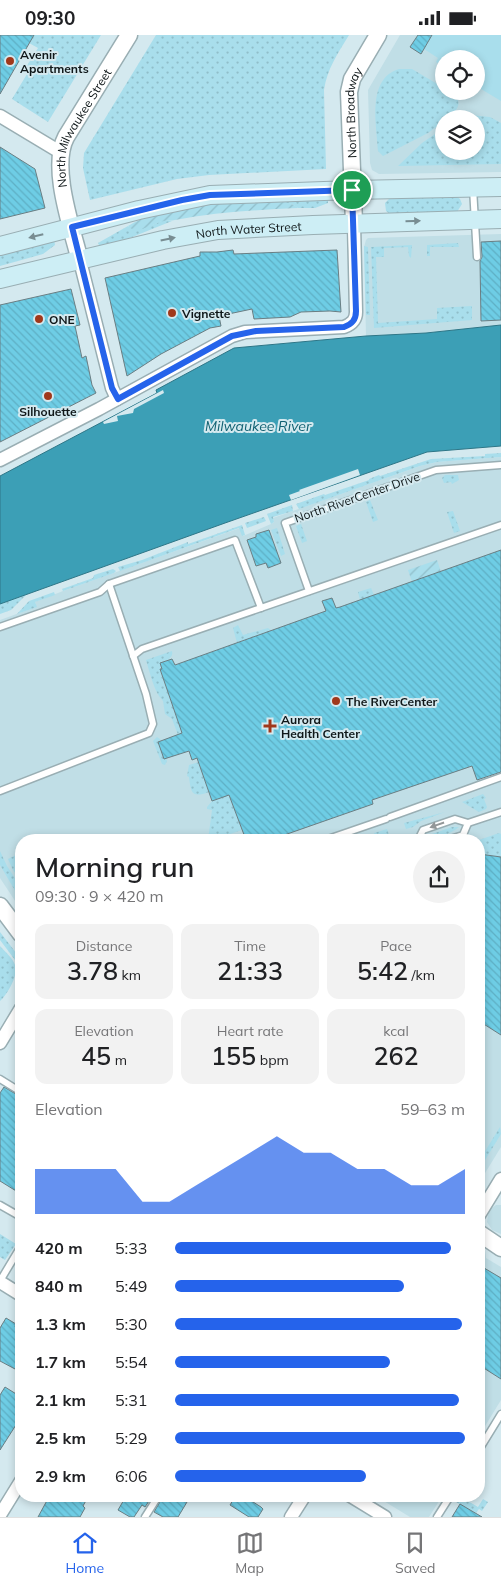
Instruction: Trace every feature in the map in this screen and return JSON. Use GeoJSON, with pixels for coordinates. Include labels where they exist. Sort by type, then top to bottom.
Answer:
{"type":"FeatureCollection","features":[{"type":"Feature","properties":{"kind":"main road"},"geometry":{"type":"LineString","coordinates":[[0,246],[182,200],[210,195],[501,187]]}},
{"type":"Feature","properties":{"kind":"main road","name":"North Water Street"},"geometry":{"type":"LineString","coordinates":[[0,279],[163,240],[218,230],[354,223],[501,219]]}},
{"type":"Feature","properties":{"kind":"street","name":"North Milwaukee Street"},"geometry":{"type":"LineString","coordinates":[[118,399],[112,388],[72,227],[61,176],[60,152],[66,137],[129,35]]}},
{"type":"Feature","properties":{"kind":"street","name":"North Broadway"},"geometry":{"type":"LineString","coordinates":[[118,399],[232,336],[256,331],[344,327],[353,322],[356,317],[349,93],[352,79],[378,35]]}},
{"type":"Feature","properties":{"kind":"street"},"geometry":{"type":"LineString","coordinates":[[0,115],[60,152]]}},
{"type":"Feature","properties":{"kind":"street"},"geometry":{"type":"LineString","coordinates":[[0,460],[118,399]]}},
{"type":"Feature","properties":{"kind":"street"},"geometry":{"type":"LineString","coordinates":[[0,906],[15,926]]}},
{"type":"Feature","properties":{"kind":"street"},"geometry":{"type":"LineString","coordinates":[[0,1043],[4,1026],[15,1014]]}},
{"type":"Feature","properties":{"kind":"street"},"geometry":{"type":"LineString","coordinates":[[485,1205],[501,1179]]}},
{"type":"Feature","properties":{"kind":"street"},"geometry":{"type":"LineString","coordinates":[[485,1237],[501,1248]]}},
{"type":"Feature","properties":{"kind":"street"},"geometry":{"type":"LineString","coordinates":[[0,1281],[15,1291]]}},
{"type":"Feature","properties":{"kind":"street"},"geometry":{"type":"LineString","coordinates":[[0,1515],[15,1491]]}},
{"type":"Feature","properties":{"kind":"street"},"geometry":{"type":"LineString","coordinates":[[292,1517],[301,1502]]}},
{"type":"Feature","properties":{"kind":"street"},"geometry":{"type":"LineString","coordinates":[[360,1502],[385,1517]]}},
{"type":"Feature","properties":{"kind":"lane"},"geometry":{"type":"LineString","coordinates":[[473,188],[477,257]]}},
{"type":"Feature","properties":{"kind":"lane","name":"North RiverCenter Drive"},"geometry":{"type":"LineString","coordinates":[[309,591],[285,523],[436,469],[501,465]]}},
{"type":"Feature","properties":{"kind":"lane"},"geometry":{"type":"LineString","coordinates":[[133,656],[142,649],[501,525]]}},
{"type":"Feature","properties":{"kind":"lane"},"geometry":{"type":"LineString","coordinates":[[0,627],[100,592],[109,584],[234,540],[261,608]]}},
{"type":"Feature","properties":{"kind":"lane"},"geometry":{"type":"LineString","coordinates":[[0,791],[149,733],[153,724],[109,584]]}},
{"type":"Feature","properties":{"kind":"lane"},"geometry":{"type":"LineString","coordinates":[[342,834],[501,777]]}},
{"type":"Feature","properties":{"kind":"lane"},"geometry":{"type":"LineString","coordinates":[[421,834],[423,830],[455,819],[468,823],[501,812]]}},
{"type":"Feature","properties":{"kind":"lane"},"geometry":{"type":"LineString","coordinates":[[462,834],[468,823]]}},
{"type":"Feature","properties":{"kind":"lane"},"geometry":{"type":"LineString","coordinates":[[0,1079],[15,1088]]}},
{"type":"Feature","properties":{"kind":"lane"},"geometry":{"type":"LineString","coordinates":[[0,1205],[15,1214]]}},
{"type":"Feature","properties":{"kind":"lane"},"geometry":{"type":"LineString","coordinates":[[0,1281],[15,1256]]}},
{"type":"Feature","properties":{"kind":"lane"},"geometry":{"type":"LineString","coordinates":[[485,1440],[501,1413]]}},
{"type":"Feature","properties":{"kind":"lane"},"geometry":{"type":"LineString","coordinates":[[145,1517],[155,1502]]}},
{"type":"Feature","properties":{"kind":"lane"},"geometry":{"type":"LineString","coordinates":[[437,1517],[447,1502]]}},
{"type":"Feature","properties":{"kind":"shaded area"},"geometry":{"type":"Polygon","coordinates":[[[34,35],[101,35],[48,122],[12,99],[27,74],[23,72],[38,48],[29,43],[34,35]]]}},
{"type":"Feature","properties":{"kind":"shaded area"},"geometry":{"type":"Polygon","coordinates":[[[156,35],[349,35],[330,68],[325,82],[326,169],[209,175],[177,179],[90,200],[83,168],[84,153],[156,35]]]}},
{"type":"Feature","properties":{"kind":"shaded area"},"geometry":{"type":"Polygon","coordinates":[[[400,35],[501,35],[501,172],[379,174],[372,170],[370,163],[368,90],[400,35]]]}},
{"type":"Feature","properties":{"kind":"shaded area"},"geometry":{"type":"Polygon","coordinates":[[[432,35],[501,35],[501,101],[485,91],[485,50],[435,50],[435,56],[424,49],[432,35]]]}},
{"type":"Feature","properties":{"kind":"shaded area"},"geometry":{"type":"Polygon","coordinates":[[[399,69],[412,69],[435,83],[435,100],[458,100],[458,107],[456,110],[435,110],[435,128],[383,156],[378,151],[376,104],[382,82],[389,74],[399,69]]]}},
{"type":"Feature","properties":{"kind":"shaded area"},"geometry":{"type":"Polygon","coordinates":[[[485,116],[490,117],[501,123],[501,164],[398,166],[422,143],[435,134],[435,160],[485,160],[485,116]]]}},
{"type":"Feature","properties":{"kind":"shaded area"},"geometry":{"type":"Polygon","coordinates":[[[456,196],[462,204],[457,212],[390,214],[386,211],[385,203],[390,198],[456,196]]]}},
{"type":"Feature","properties":{"kind":"shaded area"},"geometry":{"type":"Polygon","coordinates":[[[328,198],[328,203],[315,208],[298,208],[292,204],[269,202],[257,204],[249,201],[328,198]]]}},
{"type":"Feature","properties":{"kind":"shaded area"},"geometry":{"type":"Polygon","coordinates":[[[239,201],[256,203],[284,202],[298,208],[206,215],[159,222],[136,230],[128,226],[167,211],[239,201]]]}},
{"type":"Feature","properties":{"kind":"shaded area"},"geometry":{"type":"Polygon","coordinates":[[[164,220],[172,221],[120,242],[100,247],[98,243],[128,226],[152,225],[164,220]]]}},
{"type":"Feature","properties":{"kind":"shaded area"},"geometry":{"type":"Polygon","coordinates":[[[501,234],[501,325],[426,333],[366,336],[364,247],[368,238],[501,234]]]}},
{"type":"Feature","properties":{"kind":"shaded area"},"geometry":{"type":"Polygon","coordinates":[[[54,239],[55,245],[43,254],[0,266],[0,254],[54,239]]]}},
{"type":"Feature","properties":{"kind":"shaded area"},"geometry":{"type":"Polygon","coordinates":[[[458,243],[459,247],[430,247],[430,256],[427,256],[427,245],[458,243]]]}},
{"type":"Feature","properties":{"kind":"shaded area"},"geometry":{"type":"Polygon","coordinates":[[[412,245],[411,258],[408,247],[384,248],[384,257],[376,257],[378,323],[437,319],[437,308],[472,306],[472,320],[374,328],[371,247],[412,245]]]}},
{"type":"Feature","properties":{"kind":"shaded area"},"geometry":{"type":"Polygon","coordinates":[[[364,246],[368,247],[370,315],[366,315],[364,246]]]}},
{"type":"Feature","properties":{"kind":"shaded area"},"geometry":{"type":"Polygon","coordinates":[[[501,453],[501,457],[437,462],[420,466],[299,509],[296,504],[431,459],[485,456],[485,454],[501,453]]]}},
{"type":"Feature","properties":{"kind":"shaded area"},"geometry":{"type":"Polygon","coordinates":[[[501,457],[501,1147],[485,1173],[485,834],[15,834],[15,901],[0,878],[0,620],[36,607],[35,602],[63,591],[240,528],[243,536],[271,524],[274,522],[273,518],[420,466],[437,462],[501,457]]]}},
{"type":"Feature","properties":{"kind":"shaded area"},"geometry":{"type":"Polygon","coordinates":[[[445,475],[458,475],[459,480],[452,484],[451,482],[444,483],[442,478],[445,475]]]}},
{"type":"Feature","properties":{"kind":"shaded area"},"geometry":{"type":"Polygon","coordinates":[[[370,500],[378,520],[373,522],[366,502],[370,500]]]}},
{"type":"Feature","properties":{"kind":"shaded area"},"geometry":{"type":"Polygon","coordinates":[[[292,505],[293,511],[273,517],[274,522],[271,524],[267,514],[292,505]]]}},
{"type":"Feature","properties":{"kind":"shaded area"},"geometry":{"type":"Polygon","coordinates":[[[453,511],[460,531],[454,533],[447,512],[453,511]]]}},
{"type":"Feature","properties":{"kind":"shaded area"},"geometry":{"type":"Polygon","coordinates":[[[264,517],[266,521],[247,528],[245,523],[264,517]]]}},
{"type":"Feature","properties":{"kind":"shaded area"},"geometry":{"type":"Polygon","coordinates":[[[301,524],[307,541],[302,543],[296,526],[301,524]]]}},
{"type":"Feature","properties":{"kind":"shaded area"},"geometry":{"type":"Polygon","coordinates":[[[242,525],[245,535],[242,536],[239,528],[120,571],[118,567],[188,542],[188,544],[242,525]]]}},
{"type":"Feature","properties":{"kind":"shaded area"},"geometry":{"type":"Polygon","coordinates":[[[277,528],[285,554],[281,556],[271,530],[277,528]]]}},
{"type":"Feature","properties":{"kind":"shaded area"},"geometry":{"type":"Polygon","coordinates":[[[437,560],[441,572],[412,582],[408,570],[437,560]]]}},
{"type":"Feature","properties":{"kind":"shaded area"},"geometry":{"type":"Polygon","coordinates":[[[113,569],[116,571],[114,573],[63,591],[62,589],[93,578],[94,575],[113,569]]]}},
{"type":"Feature","properties":{"kind":"shaded area"},"geometry":{"type":"Polygon","coordinates":[[[371,588],[374,595],[360,600],[358,592],[371,588]]]}},
{"type":"Feature","properties":{"kind":"shaded area"},"geometry":{"type":"Polygon","coordinates":[[[54,592],[55,595],[35,602],[37,607],[17,614],[29,601],[54,592]]]}},
{"type":"Feature","properties":{"kind":"shaded area"},"geometry":{"type":"Polygon","coordinates":[[[26,595],[11,610],[0,614],[0,604],[26,595]]]}},
{"type":"Feature","properties":{"kind":"shaded area"},"geometry":{"type":"Polygon","coordinates":[[[238,625],[243,635],[268,628],[272,631],[237,643],[233,628],[238,625]]]}},
{"type":"Feature","properties":{"kind":"shaded area"},"geometry":{"type":"Polygon","coordinates":[[[172,651],[171,657],[160,663],[162,669],[160,670],[182,733],[178,735],[172,719],[165,714],[163,701],[155,687],[146,660],[172,651]]]}},
{"type":"Feature","properties":{"kind":"shaded area"},"geometry":{"type":"Polygon","coordinates":[[[157,737],[160,739],[167,761],[165,765],[162,764],[153,741],[157,737]]]}},
{"type":"Feature","properties":{"kind":"shaded area"},"geometry":{"type":"Polygon","coordinates":[[[199,762],[209,792],[199,795],[193,793],[189,777],[187,776],[189,765],[199,762]]]}},
{"type":"Feature","properties":{"kind":"shaded area"},"geometry":{"type":"Polygon","coordinates":[[[229,794],[242,830],[230,834],[209,834],[212,810],[207,809],[207,807],[212,801],[229,794]]]}},
{"type":"Feature","properties":{"kind":"shaded area"},"geometry":{"type":"Polygon","coordinates":[[[483,794],[486,798],[484,799],[487,807],[479,812],[462,802],[483,794]]]}},
{"type":"Feature","properties":{"kind":"shaded area"},"geometry":{"type":"Polygon","coordinates":[[[445,812],[421,821],[413,827],[406,829],[404,823],[445,812]]]}},
{"type":"Feature","properties":{"kind":"shaded area"},"geometry":{"type":"Polygon","coordinates":[[[452,827],[459,827],[448,834],[432,834],[452,827]]]}},
{"type":"Feature","properties":{"kind":"shaded area"},"geometry":{"type":"Polygon","coordinates":[[[387,829],[389,834],[374,834],[387,829]]]}},
{"type":"Feature","properties":{"kind":"shaded area"},"geometry":{"type":"Polygon","coordinates":[[[501,834],[501,857],[485,855],[485,838],[501,834]]]}},
{"type":"Feature","properties":{"kind":"shaded area"},"geometry":{"type":"Polygon","coordinates":[[[0,851],[15,878],[15,891],[0,865],[0,851]]]}},
{"type":"Feature","properties":{"kind":"shaded area"},"geometry":{"type":"Polygon","coordinates":[[[15,856],[15,873],[13,870],[8,859],[15,856]]]}},
{"type":"Feature","properties":{"kind":"shaded area"},"geometry":{"type":"Polygon","coordinates":[[[0,932],[15,952],[15,960],[0,940],[0,932]]]}},
{"type":"Feature","properties":{"kind":"shaded area"},"geometry":{"type":"Polygon","coordinates":[[[0,946],[15,965],[15,974],[12,985],[0,1001],[0,946]]]}},
{"type":"Feature","properties":{"kind":"shaded area"},"geometry":{"type":"Polygon","coordinates":[[[500,1127],[501,1134],[485,1160],[485,1151],[500,1127]]]}},
{"type":"Feature","properties":{"kind":"shaded area"},"geometry":{"type":"Polygon","coordinates":[[[496,1205],[501,1205],[501,1234],[492,1230],[487,1222],[489,1210],[496,1205]]]}},
{"type":"Feature","properties":{"kind":"shaded area"},"geometry":{"type":"Polygon","coordinates":[[[0,1234],[15,1243],[15,1245],[5,1260],[0,1257],[0,1234]]]}},
{"type":"Feature","properties":{"kind":"shaded area"},"geometry":{"type":"Polygon","coordinates":[[[485,1250],[486,1258],[501,1267],[501,1400],[485,1426],[485,1250]]]}},
{"type":"Feature","properties":{"kind":"shaded area"},"geometry":{"type":"Polygon","coordinates":[[[485,1500],[488,1502],[482,1511],[479,1509],[476,1513],[456,1502],[470,1502],[478,1507],[481,1502],[485,1502],[485,1500]]]}},
{"type":"Feature","properties":{"kind":"shaded area"},"geometry":{"type":"Polygon","coordinates":[[[385,1502],[439,1502],[429,1517],[410,1517],[385,1502]]]}},
{"type":"Feature","properties":{"kind":"water","name":"Milwaukee River"},"geometry":{"type":"Polygon","coordinates":[[[501,325],[501,446],[427,452],[0,604],[0,476],[157,393],[156,390],[234,348],[366,336],[426,333],[501,325]]]}},
{"type":"Feature","properties":{"kind":"pier"},"geometry":{"type":"Polygon","coordinates":[[[163,390],[164,393],[134,409],[133,413],[117,416],[118,421],[104,424],[103,422],[163,390]]]}},
{"type":"Feature","properties":{"kind":"pier"},"geometry":{"type":"Polygon","coordinates":[[[358,469],[360,475],[291,500],[289,495],[299,490],[358,469]]]}},
{"type":"Feature","properties":{"kind":"building"},"geometry":{"type":"Polygon","coordinates":[[[0,35],[34,35],[0,94],[0,35]]]}},
{"type":"Feature","properties":{"kind":"building"},"geometry":{"type":"Polygon","coordinates":[[[418,35],[432,35],[421,54],[410,47],[418,35]]]}},
{"type":"Feature","properties":{"kind":"building"},"geometry":{"type":"Polygon","coordinates":[[[0,147],[35,169],[45,208],[0,219],[0,147]]]}},
{"type":"Feature","properties":{"kind":"building"},"geometry":{"type":"Polygon","coordinates":[[[501,241],[501,320],[481,321],[481,242],[501,241]]]}},
{"type":"Feature","properties":{"kind":"building","name":"Vignette"},"geometry":{"type":"Polygon","coordinates":[[[233,250],[234,254],[337,250],[341,312],[301,312],[290,317],[254,319],[252,309],[219,316],[221,326],[210,328],[161,354],[127,376],[105,278],[200,256],[200,252],[233,250]]]}},
{"type":"Feature","properties":{"kind":"building"},"geometry":{"type":"Polygon","coordinates":[[[71,289],[80,325],[75,326],[82,358],[86,356],[92,385],[96,393],[0,442],[0,305],[71,289]]]}},
{"type":"Feature","properties":{"kind":"building"},"geometry":{"type":"Polygon","coordinates":[[[269,530],[281,563],[268,568],[266,563],[256,566],[247,540],[256,537],[256,534],[269,530]]]}},
{"type":"Feature","properties":{"kind":"building","name":"The RiverCenter"},"geometry":{"type":"Polygon","coordinates":[[[501,550],[501,772],[477,780],[472,766],[372,800],[373,804],[287,834],[244,834],[229,795],[212,801],[197,758],[192,760],[189,751],[164,759],[158,742],[182,733],[160,669],[162,669],[160,663],[172,659],[175,665],[326,611],[322,601],[332,598],[336,608],[501,550]]]}},
{"type":"Feature","properties":{"kind":"building"},"geometry":{"type":"Polygon","coordinates":[[[485,855],[501,857],[501,1035],[485,1025],[485,855]]]}},
{"type":"Feature","properties":{"kind":"building"},"geometry":{"type":"Polygon","coordinates":[[[4,1087],[15,1093],[15,1190],[0,1181],[0,1093],[4,1087]]]}},
{"type":"Feature","properties":{"kind":"building"},"geometry":{"type":"Polygon","coordinates":[[[485,1269],[501,1278],[501,1379],[485,1369],[485,1269]]]}},
{"type":"Feature","properties":{"kind":"building"},"geometry":{"type":"Polygon","coordinates":[[[6,1318],[15,1323],[15,1369],[0,1361],[0,1328],[6,1318]]]}},
{"type":"Feature","properties":{"kind":"building"},"geometry":{"type":"Polygon","coordinates":[[[5,1387],[15,1393],[15,1426],[0,1450],[0,1395],[5,1387]]]}},
{"type":"Feature","properties":{"kind":"building"},"geometry":{"type":"Polygon","coordinates":[[[46,1502],[85,1502],[83,1506],[85,1508],[80,1517],[38,1517],[46,1502]]]}},
{"type":"Feature","properties":{"kind":"building"},"geometry":{"type":"Polygon","coordinates":[[[123,1502],[148,1502],[145,1507],[142,1505],[134,1517],[130,1517],[118,1510],[123,1502]]]}},
{"type":"Feature","properties":{"kind":"building"},"geometry":{"type":"Polygon","coordinates":[[[160,1502],[187,1502],[178,1517],[163,1517],[154,1512],[160,1502]]]}},
{"type":"Feature","properties":{"kind":"building"},"geometry":{"type":"Polygon","coordinates":[[[232,1502],[253,1502],[263,1509],[258,1517],[249,1517],[230,1505],[232,1502]]]}},
{"type":"Feature","properties":{"kind":"building"},"geometry":{"type":"Polygon","coordinates":[[[460,1504],[482,1517],[452,1517],[460,1504]]]}},
{"type":"Feature","properties":{"kind":"place","name":"Avenir Apartments"},"geometry":{"type":"Point","coordinates":[10,61]}},
{"type":"Feature","properties":{"kind":"place","name":"Vignette"},"geometry":{"type":"Point","coordinates":[172,313]}},
{"type":"Feature","properties":{"kind":"place","name":"ONE"},"geometry":{"type":"Point","coordinates":[39,319]}},
{"type":"Feature","properties":{"kind":"place","name":"Silhouette"},"geometry":{"type":"Point","coordinates":[48,396]}},
{"type":"Feature","properties":{"kind":"place","name":"The RiverCenter"},"geometry":{"type":"Point","coordinates":[336,701]}},
{"type":"Feature","properties":{"kind":"place","name":"Aurora Health Center"},"geometry":{"type":"Point","coordinates":[270,726]}},
{"type":"Feature","properties":{"kind":"route"},"geometry":{"type":"LineString","coordinates":[[352,190],[356,311],[356,317],[353,322],[344,327],[256,331],[232,336],[118,399],[112,388],[72,227],[210,195],[352,190]]}}]}
